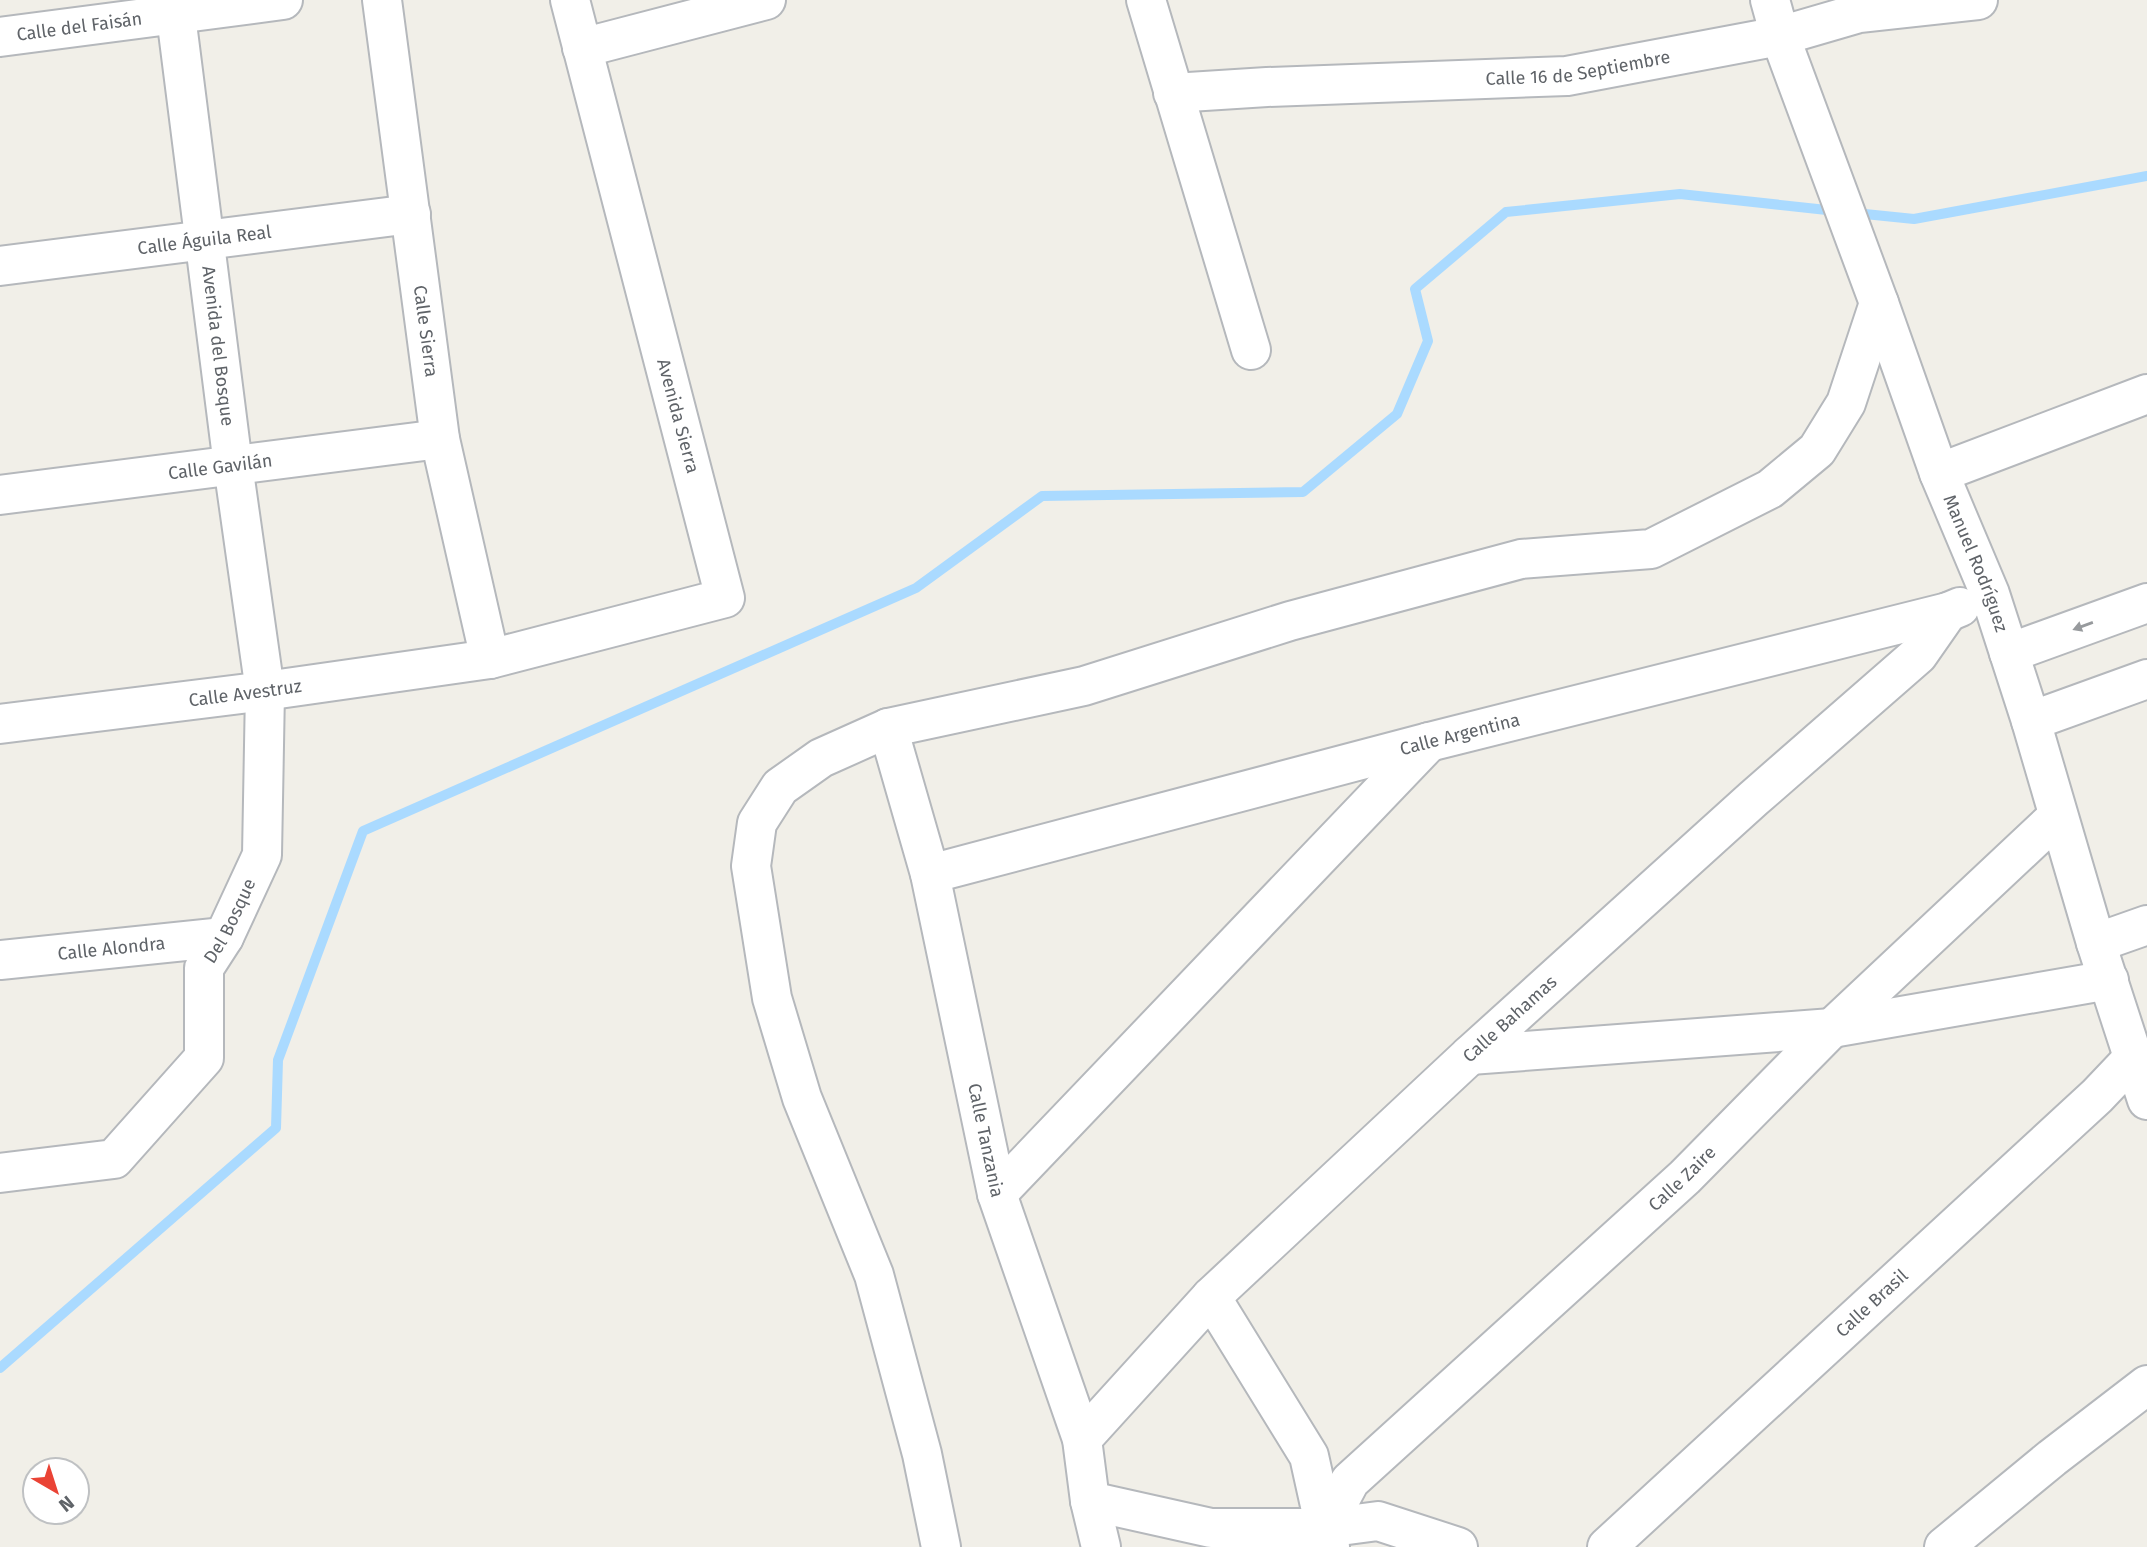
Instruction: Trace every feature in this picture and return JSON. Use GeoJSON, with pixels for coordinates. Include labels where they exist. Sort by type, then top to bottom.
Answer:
{"type":"FeatureCollection","features":[{"type":"Feature","properties":{"kind":"street","name":"Calle del Faisán"},"geometry":{"type":"LineString","coordinates":[[0,37],[175,7],[283,0]]}},
{"type":"Feature","properties":{"kind":"street","name":"Calle Sierra"},"geometry":{"type":"LineString","coordinates":[[382,0],[440,439],[490,659]]}},
{"type":"Feature","properties":{"kind":"street","name":"Avenida Sierra"},"geometry":{"type":"LineString","coordinates":[[490,659],[725,598],[570,0]]}},
{"type":"Feature","properties":{"kind":"street"},"geometry":{"type":"LineString","coordinates":[[582,48],[765,0]]}},
{"type":"Feature","properties":{"kind":"street"},"geometry":{"type":"LineString","coordinates":[[1146,0],[1251,350]]}},
{"type":"Feature","properties":{"kind":"street","name":"Calle 16 de Septiembre"},"geometry":{"type":"LineString","coordinates":[[1173,93],[1567,76],[1775,18],[1859,13],[1978,0]]}},
{"type":"Feature","properties":{"kind":"street","name":"Avenida del Bosque"},"geometry":{"type":"LineString","coordinates":[[175,7],[233,466],[265,691]]}},
{"type":"Feature","properties":{"kind":"street","name":"Manuel Rodríguez"},"geometry":{"type":"LineString","coordinates":[[1775,18],[1939,473],[1990,594],[2031,721],[2096,943],[2147,1100]]}},
{"type":"Feature","properties":{"kind":"street","name":"Calle Águila Real"},"geometry":{"type":"LineString","coordinates":[[0,266],[411,214]]}},
{"type":"Feature","properties":{"kind":"street"},"geometry":{"type":"LineString","coordinates":[[942,1547],[922,1454],[874,1275],[802,1098],[772,998],[751,866],[757,823],[780,787],[821,758],[888,728],[1084,686],[1290,621],[1521,559],[1651,549],[1770,489],[1817,450],[1846,403],[1873,287]]}},
{"type":"Feature","properties":{"kind":"street"},"geometry":{"type":"LineString","coordinates":[[1939,473],[2147,394]]}},
{"type":"Feature","properties":{"kind":"street","name":"Calle Gavilán"},"geometry":{"type":"LineString","coordinates":[[0,495],[440,439]]}},
{"type":"Feature","properties":{"kind":"street","name":"Calle Argentina"},"geometry":{"type":"LineString","coordinates":[[930,874],[1429,742],[1948,612],[1990,594]]}},
{"type":"Feature","properties":{"kind":"street"},"geometry":{"type":"LineString","coordinates":[[2009,653],[2147,603]]}},
{"type":"Feature","properties":{"kind":"street","name":"Calle Bahamas"},"geometry":{"type":"LineString","coordinates":[[1082,1439],[1211,1297],[1470,1055],[1753,799],[1918,655],[1948,612]]}},
{"type":"Feature","properties":{"kind":"street","name":"Calle Avestruz"},"geometry":{"type":"LineString","coordinates":[[0,724],[265,691],[490,659]]}},
{"type":"Feature","properties":{"kind":"street"},"geometry":{"type":"LineString","coordinates":[[2031,721],[2147,679]]}},
{"type":"Feature","properties":{"kind":"street","name":"Del Bosque"},"geometry":{"type":"LineString","coordinates":[[0,1173],[114,1159],[204,1058],[204,968],[224,937],[262,855],[265,691]]}},
{"type":"Feature","properties":{"kind":"street","name":"Calle Tanzania"},"geometry":{"type":"LineString","coordinates":[[888,728],[930,874],[997,1194],[1082,1439],[1090,1501],[1101,1547]]}},
{"type":"Feature","properties":{"kind":"street"},"geometry":{"type":"LineString","coordinates":[[997,1194],[1429,742]]}},
{"type":"Feature","properties":{"kind":"street","name":"Calle Zaire"},"geometry":{"type":"LineString","coordinates":[[1328,1538],[1350,1481],[1685,1177],[1832,1028],[2058,816]]}},
{"type":"Feature","properties":{"kind":"street"},"geometry":{"type":"LineString","coordinates":[[2096,943],[2147,925]]}},
{"type":"Feature","properties":{"kind":"street","name":"Calle Alondra"},"geometry":{"type":"LineString","coordinates":[[0,960],[224,937]]}},
{"type":"Feature","properties":{"kind":"street"},"geometry":{"type":"LineString","coordinates":[[1470,1055],[1832,1028],[2109,980]]}},
{"type":"Feature","properties":{"kind":"street","name":"Calle Brasil"},"geometry":{"type":"LineString","coordinates":[[1606,1547],[2087,1105],[2134,1057]]}},
{"type":"Feature","properties":{"kind":"street"},"geometry":{"type":"LineString","coordinates":[[1211,1297],[1309,1456],[1328,1538]]}},
{"type":"Feature","properties":{"kind":"street"},"geometry":{"type":"LineString","coordinates":[[1944,1547],[2052,1458],[2147,1385]]}},
{"type":"Feature","properties":{"kind":"street"},"geometry":{"type":"LineString","coordinates":[[1090,1501],[1211,1528],[1328,1538],[1378,1521],[1458,1547]]}},
{"type":"Feature","properties":{"kind":"waterway"},"geometry":{"type":"LineString","coordinates":[[1855,213],[1914,219],[2147,176]]}},
{"type":"Feature","properties":{"kind":"waterway"},"geometry":{"type":"LineString","coordinates":[[0,1368],[276,1128],[278,1060],[363,831],[916,588],[1042,496],[1303,492],[1397,414],[1428,341],[1415,289],[1506,212],[1680,194],[1836,211]]}}]}
